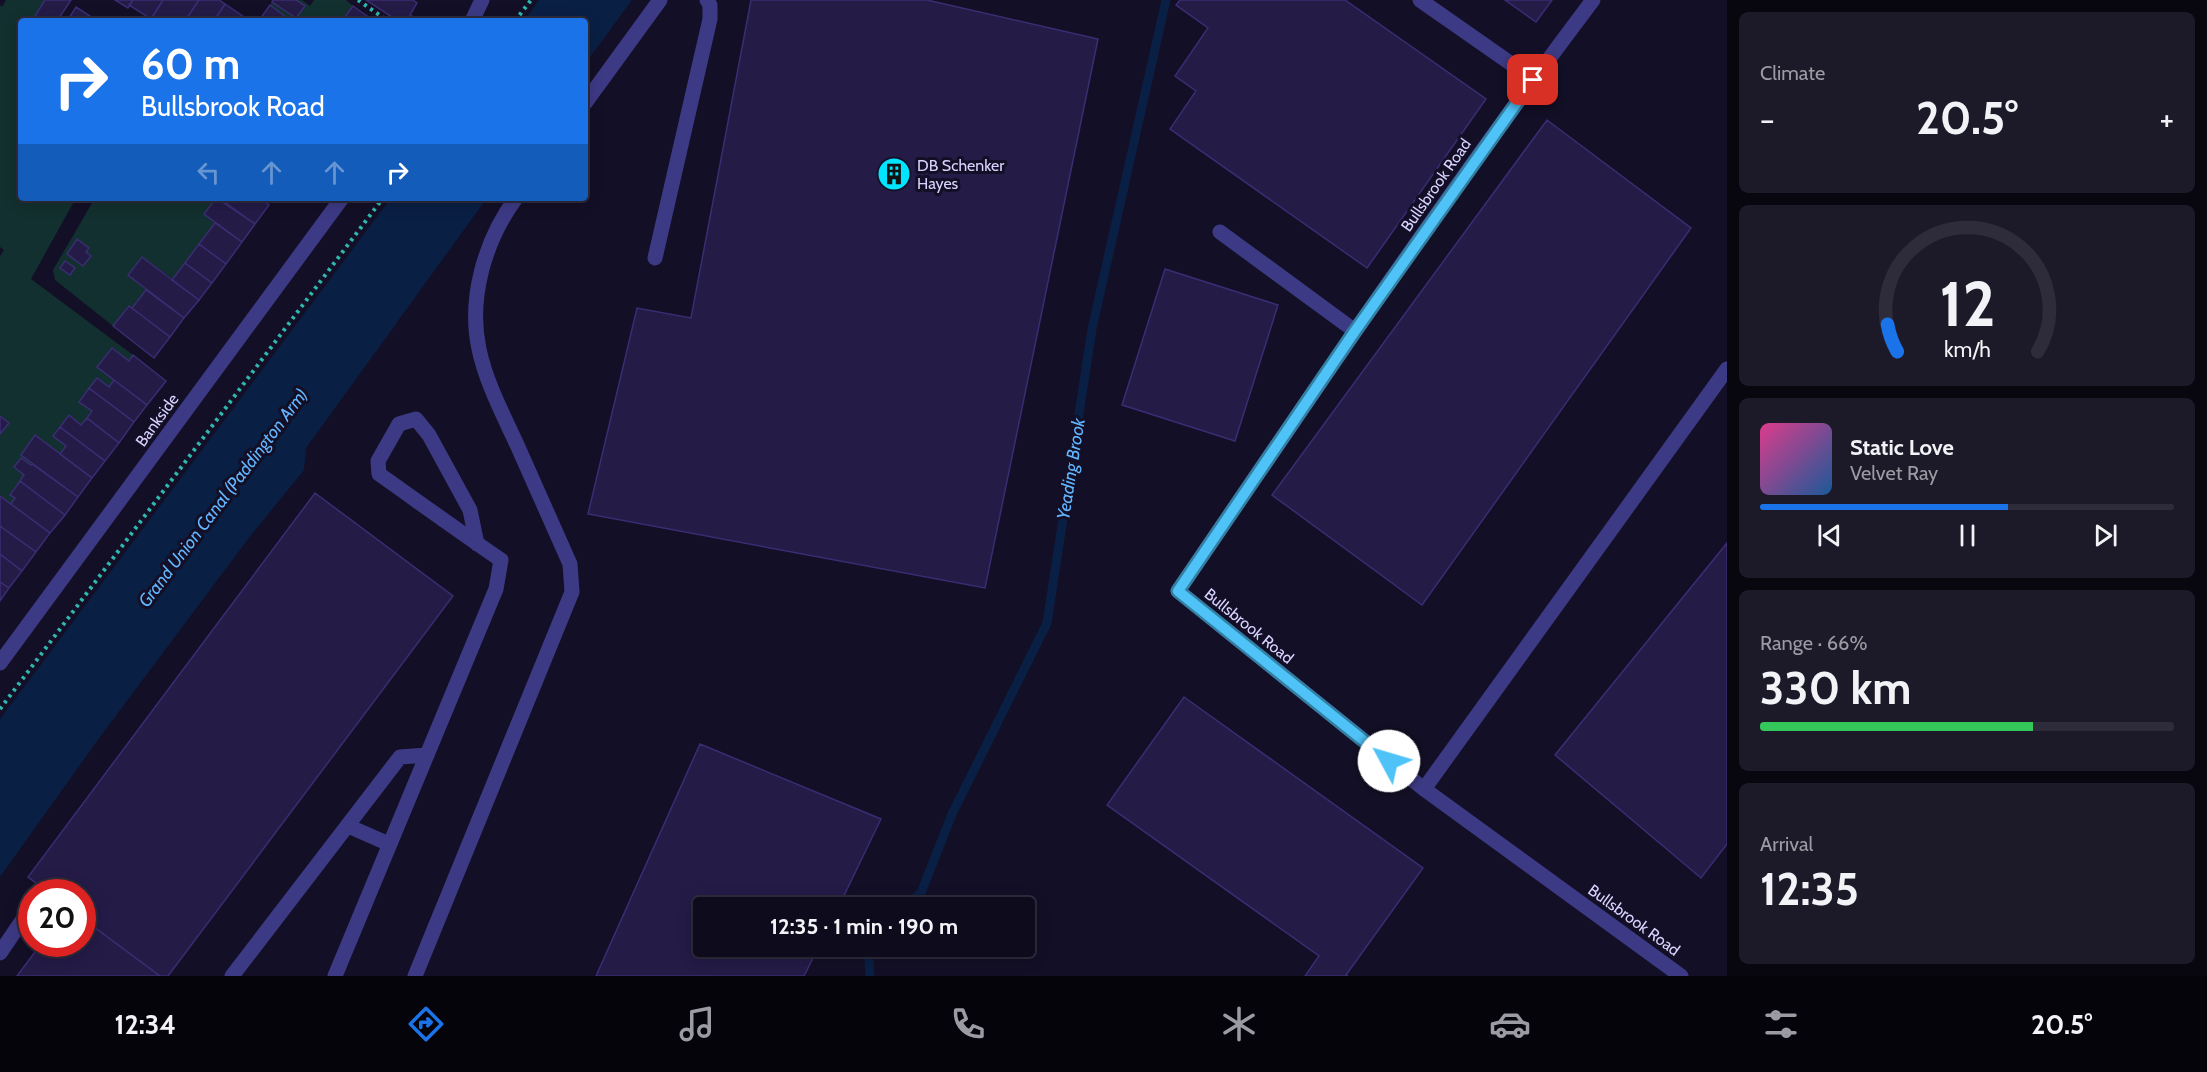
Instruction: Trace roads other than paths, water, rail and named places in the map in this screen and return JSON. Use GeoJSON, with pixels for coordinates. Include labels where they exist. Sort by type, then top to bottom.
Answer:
{"type":"FeatureCollection","features":[{"type":"Feature","properties":{"kind":"street"},"geometry":{"type":"LineString","coordinates":[[473,18],[482,0]]}},
{"type":"Feature","properties":{"kind":"street"},"geometry":{"type":"LineString","coordinates":[[588,99],[660,0]]}},
{"type":"Feature","properties":{"kind":"street"},"geometry":{"type":"LineString","coordinates":[[655,258],[710,19],[710,4],[707,0]]}},
{"type":"Feature","properties":{"kind":"street"},"geometry":{"type":"LineString","coordinates":[[1420,0],[1533,80]]}},
{"type":"Feature","properties":{"kind":"street","name":"Bullsbrook Road"},"geometry":{"type":"LineString","coordinates":[[1593,0],[1533,80],[1355,331],[1178,591],[1424,789],[1677,975]]}},
{"type":"Feature","properties":{"kind":"street","name":"Bankside"},"geometry":{"type":"LineString","coordinates":[[0,663],[340,201]]}},
{"type":"Feature","properties":{"kind":"street"},"geometry":{"type":"LineString","coordinates":[[415,976],[572,592],[570,564],[491,387],[479,349],[476,315],[481,272],[492,239],[514,201]]}},
{"type":"Feature","properties":{"kind":"street"},"geometry":{"type":"LineString","coordinates":[[1220,232],[1355,331]]}},
{"type":"Feature","properties":{"kind":"street"},"geometry":{"type":"LineString","coordinates":[[1424,789],[1727,369]]}},
{"type":"Feature","properties":{"kind":"street"},"geometry":{"type":"LineString","coordinates":[[335,976],[496,590],[501,560],[379,474],[378,461],[399,424],[416,419],[429,435],[470,510],[477,543]]}},
{"type":"Feature","properties":{"kind":"street"},"geometry":{"type":"LineString","coordinates":[[232,976],[400,757],[427,754]]}},
{"type":"Feature","properties":{"kind":"street"},"geometry":{"type":"LineString","coordinates":[[348,826],[389,844]]}},
{"type":"Feature","properties":{"kind":"street"},"geometry":{"type":"LineString","coordinates":[[0,953],[18,927]]}},
{"type":"Feature","properties":{"kind":"water"},"geometry":{"type":"Polygon","coordinates":[[[539,0],[632,0],[588,60],[588,18],[526,18],[539,0]]]}},
{"type":"Feature","properties":{"kind":"water","name":"Grand Union Canal (Paddington Arm)"},"geometry":{"type":"Polygon","coordinates":[[[389,201],[485,201],[306,448],[304,470],[248,539],[97,741],[0,877],[0,719],[389,201]]]}},
{"type":"Feature","properties":{"kind":"waterway","name":"Yeading Brook"},"geometry":{"type":"LineString","coordinates":[[916,897],[921,893],[952,814],[1047,623],[1092,329],[1166,0]]}},
{"type":"Feature","properties":{"kind":"waterway","name":"Yeading Brook"},"geometry":{"type":"LineString","coordinates":[[869,957],[870,976]]}},
{"type":"Feature","properties":{"kind":"place","name":"DB Schenker Hayes"},"geometry":{"type":"Point","coordinates":[894,174]}}]}
